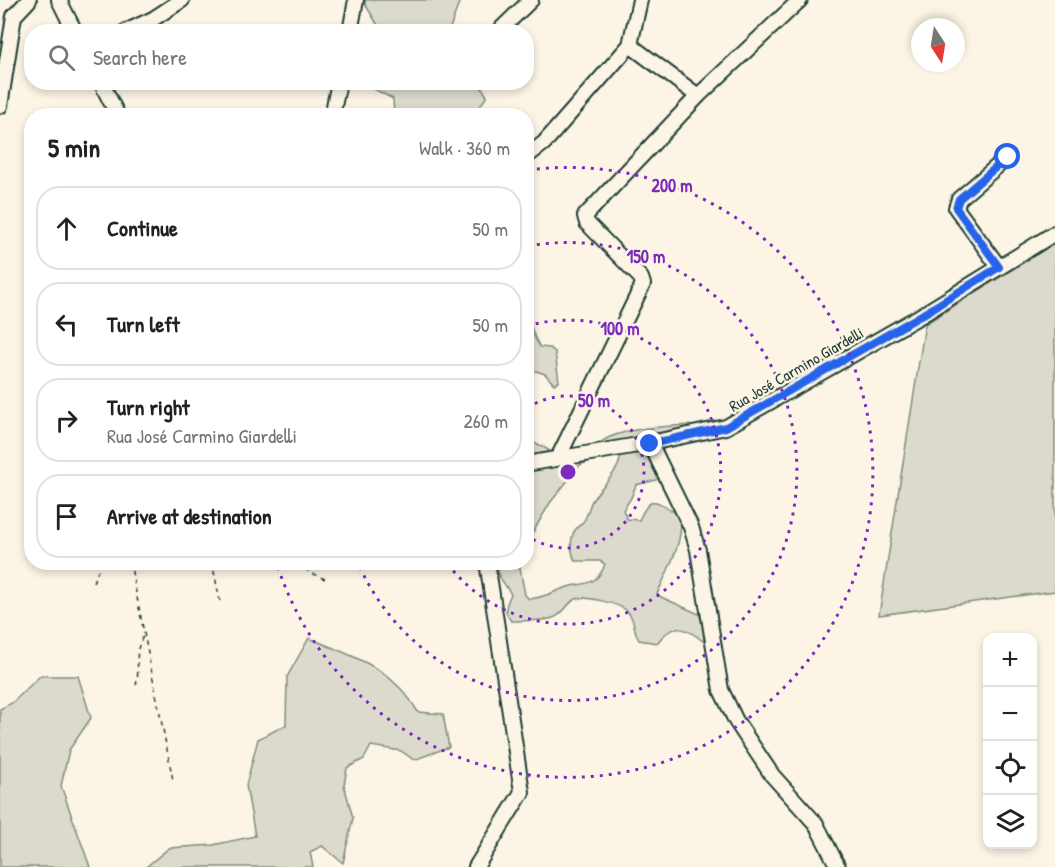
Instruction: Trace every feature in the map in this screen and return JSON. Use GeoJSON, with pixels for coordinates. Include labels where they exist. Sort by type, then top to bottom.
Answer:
{"type":"FeatureCollection","features":[{"type":"Feature","properties":{"kind":"street"},"geometry":{"type":"LineString","coordinates":[[0,106],[14,16],[29,0]]}},
{"type":"Feature","properties":{"kind":"street"},"geometry":{"type":"LineString","coordinates":[[59,0],[71,24]]}},
{"type":"Feature","properties":{"kind":"street"},"geometry":{"type":"LineString","coordinates":[[142,24],[182,0]]}},
{"type":"Feature","properties":{"kind":"street"},"geometry":{"type":"LineString","coordinates":[[352,24],[356,0]]}},
{"type":"Feature","properties":{"kind":"street"},"geometry":{"type":"LineString","coordinates":[[506,24],[531,0]]}},
{"type":"Feature","properties":{"kind":"street"},"geometry":{"type":"LineString","coordinates":[[534,151],[544,143],[630,45],[640,0]]}},
{"type":"Feature","properties":{"kind":"street"},"geometry":{"type":"LineString","coordinates":[[558,458],[643,284],[641,278],[587,223],[585,216],[698,96],[800,0]]}},
{"type":"Feature","properties":{"kind":"street"},"geometry":{"type":"LineString","coordinates":[[630,45],[698,96]]}},
{"type":"Feature","properties":{"kind":"street"},"geometry":{"type":"LineString","coordinates":[[105,90],[114,108]]}},
{"type":"Feature","properties":{"kind":"street"},"geometry":{"type":"LineString","coordinates":[[334,108],[337,90]]}},
{"type":"Feature","properties":{"kind":"street"},"geometry":{"type":"LineString","coordinates":[[999,267],[956,208],[959,199],[1008,157]]}},
{"type":"Feature","properties":{"kind":"street","name":"Rua José Carmino Giardelli"},"geometry":{"type":"LineString","coordinates":[[534,462],[650,444],[726,427],[920,316],[1055,233]]}},
{"type":"Feature","properties":{"kind":"street"},"geometry":{"type":"LineString","coordinates":[[650,444],[691,527],[702,566],[717,673],[726,705],[772,776],[816,825],[838,867]]}},
{"type":"Feature","properties":{"kind":"street"},"geometry":{"type":"LineString","coordinates":[[476,867],[522,792],[488,570]]}},
{"type":"Feature","properties":{"kind":"path"},"geometry":{"type":"LineString","coordinates":[[93,582],[98,570]]}},
{"type":"Feature","properties":{"kind":"path"},"geometry":{"type":"LineString","coordinates":[[132,570],[173,780]]}},
{"type":"Feature","properties":{"kind":"path"},"geometry":{"type":"LineString","coordinates":[[214,570],[220,601]]}},
{"type":"Feature","properties":{"kind":"path"},"geometry":{"type":"LineString","coordinates":[[307,570],[327,580]]}},
{"type":"Feature","properties":{"kind":"path"},"geometry":{"type":"LineString","coordinates":[[136,685],[139,674],[136,655],[138,644],[144,634]]}},
{"type":"Feature","properties":{"kind":"shaded area"},"geometry":{"type":"Polygon","coordinates":[[[365,0],[460,0],[451,24],[377,24],[365,4],[365,0]]]}},
{"type":"Feature","properties":{"kind":"shaded area"},"geometry":{"type":"Polygon","coordinates":[[[376,90],[483,90],[487,96],[479,108],[394,108],[393,99],[376,90]]]}},
{"type":"Feature","properties":{"kind":"shaded area"},"geometry":{"type":"Polygon","coordinates":[[[1055,243],[1055,591],[879,615],[925,324],[1055,243]]]}},
{"type":"Feature","properties":{"kind":"shaded area"},"geometry":{"type":"Polygon","coordinates":[[[534,334],[540,347],[550,348],[555,352],[559,382],[554,384],[545,374],[534,370],[534,334]]]}},
{"type":"Feature","properties":{"kind":"shaded area"},"geometry":{"type":"Polygon","coordinates":[[[689,425],[686,432],[653,452],[663,474],[656,480],[636,485],[623,510],[627,519],[639,520],[649,504],[657,502],[681,515],[680,536],[657,594],[699,614],[703,624],[704,642],[691,632],[679,629],[668,632],[657,643],[639,640],[632,618],[627,611],[617,605],[585,598],[574,600],[553,618],[511,621],[506,608],[511,594],[499,576],[498,570],[520,570],[525,595],[529,599],[589,583],[601,573],[605,564],[600,561],[575,561],[572,540],[574,532],[585,519],[592,501],[618,466],[620,459],[620,453],[615,451],[580,465],[550,503],[534,530],[534,443],[559,457],[573,449],[589,450],[610,437],[649,428],[689,425]]]}},
{"type":"Feature","properties":{"kind":"shaded area"},"geometry":{"type":"Polygon","coordinates":[[[309,638],[371,665],[396,684],[418,712],[443,714],[449,747],[414,760],[401,751],[371,746],[364,759],[347,768],[344,785],[353,818],[343,863],[322,846],[310,852],[313,867],[146,867],[169,848],[213,845],[255,836],[246,785],[258,739],[286,725],[287,677],[309,638]]]}},
{"type":"Feature","properties":{"kind":"shaded area"},"geometry":{"type":"Polygon","coordinates":[[[40,676],[78,676],[91,718],[69,750],[61,786],[90,867],[0,867],[0,709],[12,703],[40,676]]]}},
{"type":"Feature","properties":{"kind":"route"},"geometry":{"type":"LineString","coordinates":[[650,444],[714,431],[738,422],[999,267],[956,208],[959,199],[1008,157]]}}]}
